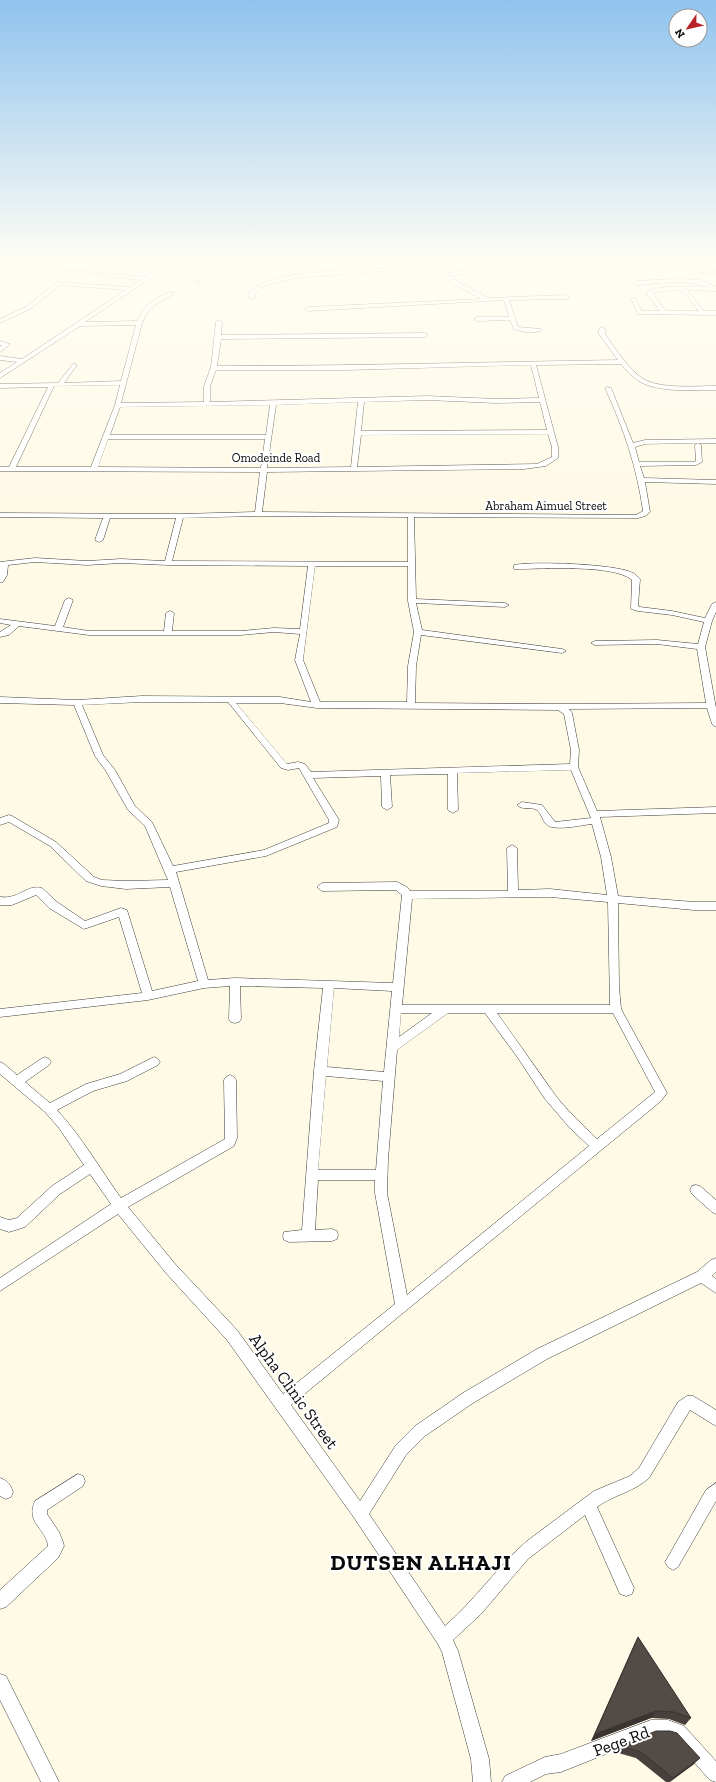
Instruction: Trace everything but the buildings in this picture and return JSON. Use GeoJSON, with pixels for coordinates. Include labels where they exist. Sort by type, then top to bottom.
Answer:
{"type":"FeatureCollection","features":[{"type":"Feature","properties":{"kind":"street"},"geometry":{"type":"LineString","coordinates":[[0,350],[7,344],[1,343]]}},
{"type":"Feature","properties":{"kind":"street"},"geometry":{"type":"LineString","coordinates":[[0,376],[50,343]]}},
{"type":"Feature","properties":{"kind":"street"},"geometry":{"type":"LineString","coordinates":[[94,469],[118,405],[134,343]]}},
{"type":"Feature","properties":{"kind":"street"},"geometry":{"type":"LineString","coordinates":[[207,404],[207,386],[213,368],[217,343]]}},
{"type":"Feature","properties":{"kind":"street"},"geometry":{"type":"LineString","coordinates":[[609,343],[642,381],[650,385],[716,388]]}},
{"type":"Feature","properties":{"kind":"street"},"geometry":{"type":"LineString","coordinates":[[0,358],[23,361]]}},
{"type":"Feature","properties":{"kind":"street"},"geometry":{"type":"LineString","coordinates":[[213,368],[346,368],[449,364],[624,362]]}},
{"type":"Feature","properties":{"kind":"street"},"geometry":{"type":"LineString","coordinates":[[359,433],[550,432],[542,400],[542,393],[533,363]]}},
{"type":"Feature","properties":{"kind":"street"},"geometry":{"type":"LineString","coordinates":[[60,384],[74,365]]}},
{"type":"Feature","properties":{"kind":"street"},"geometry":{"type":"LineString","coordinates":[[0,386],[124,383]]}},
{"type":"Feature","properties":{"kind":"street"},"geometry":{"type":"LineString","coordinates":[[12,468],[52,384]]}},
{"type":"Feature","properties":{"kind":"street"},"geometry":{"type":"LineString","coordinates":[[608,388],[630,446],[640,480],[716,482]]}},
{"type":"Feature","properties":{"kind":"street"},"geometry":{"type":"LineString","coordinates":[[118,405],[273,403],[427,398],[496,401],[542,400]]}},
{"type":"Feature","properties":{"kind":"street"},"geometry":{"type":"LineString","coordinates":[[354,468],[359,433],[361,400]]}},
{"type":"Feature","properties":{"kind":"street"},"geometry":{"type":"LineString","coordinates":[[258,514],[273,403]]}},
{"type":"Feature","properties":{"kind":"street","name":"Omodeinde Road"},"geometry":{"type":"LineString","coordinates":[[0,468],[264,470],[504,467],[540,465],[551,463],[555,458],[555,447],[550,432]]}},
{"type":"Feature","properties":{"kind":"street"},"geometry":{"type":"LineString","coordinates":[[106,437],[268,437]]}},
{"type":"Feature","properties":{"kind":"street"},"geometry":{"type":"LineString","coordinates":[[630,446],[645,442],[716,441]]}},
{"type":"Feature","properties":{"kind":"street"},"geometry":{"type":"LineString","coordinates":[[636,464],[694,464],[699,462],[698,445]]}},
{"type":"Feature","properties":{"kind":"street","name":"Abraham Aimuel Street"},"geometry":{"type":"LineString","coordinates":[[411,516],[643,516],[646,512],[640,480]]}},
{"type":"Feature","properties":{"kind":"street"},"geometry":{"type":"LineString","coordinates":[[0,515],[180,516],[258,514],[411,516],[412,601],[418,632],[412,666],[411,705]]}},
{"type":"Feature","properties":{"kind":"street"},"geometry":{"type":"LineString","coordinates":[[100,540],[108,515]]}},
{"type":"Feature","properties":{"kind":"street"},"geometry":{"type":"LineString","coordinates":[[168,564],[180,516]]}},
{"type":"Feature","properties":{"kind":"street"},"geometry":{"type":"LineString","coordinates":[[0,580],[3,575],[2,564],[36,560],[87,563],[121,561],[168,564],[412,564]]}},
{"type":"Feature","properties":{"kind":"street"},"geometry":{"type":"LineString","coordinates":[[312,564],[299,660],[312,696],[317,705]]}},
{"type":"Feature","properties":{"kind":"street"},"geometry":{"type":"LineString","coordinates":[[517,567],[610,568],[631,574],[636,579],[634,607],[638,609],[672,613],[708,623],[716,627]]}},
{"type":"Feature","properties":{"kind":"street"},"geometry":{"type":"LineString","coordinates":[[58,629],[69,600]]}},
{"type":"Feature","properties":{"kind":"street"},"geometry":{"type":"LineString","coordinates":[[412,601],[505,605]]}},
{"type":"Feature","properties":{"kind":"street"},"geometry":{"type":"LineString","coordinates":[[716,604],[708,623],[701,647],[711,705],[716,724]]}},
{"type":"Feature","properties":{"kind":"street"},"geometry":{"type":"LineString","coordinates":[[168,633],[170,613]]}},
{"type":"Feature","properties":{"kind":"street"},"geometry":{"type":"LineString","coordinates":[[0,621],[90,633],[241,633],[274,630],[304,632]]}},
{"type":"Feature","properties":{"kind":"street"},"geometry":{"type":"LineString","coordinates":[[0,635],[6,633],[16,624]]}},
{"type":"Feature","properties":{"kind":"street"},"geometry":{"type":"LineString","coordinates":[[418,632],[562,651]]}},
{"type":"Feature","properties":{"kind":"street"},"geometry":{"type":"LineString","coordinates":[[595,643],[657,642],[701,647]]}},
{"type":"Feature","properties":{"kind":"street"},"geometry":{"type":"LineString","coordinates":[[0,700],[77,703],[142,699],[280,700],[317,705],[560,707],[711,705]]}},
{"type":"Feature","properties":{"kind":"street"},"geometry":{"type":"LineString","coordinates":[[170,870],[266,853],[334,825],[334,820],[302,766],[284,766],[232,704],[232,700]]}},
{"type":"Feature","properties":{"kind":"street"},"geometry":{"type":"LineString","coordinates":[[77,703],[99,756],[110,770],[131,808],[149,824],[170,870],[204,984]]}},
{"type":"Feature","properties":{"kind":"street"},"geometry":{"type":"LineString","coordinates":[[282,1404],[356,1346],[402,1306],[657,1098],[661,1093],[616,1009],[614,987],[613,898],[606,857],[595,818],[574,767],[575,750],[568,713],[560,707]]}},
{"type":"Feature","properties":{"kind":"street"},"geometry":{"type":"LineString","coordinates":[[307,775],[574,767]]}},
{"type":"Feature","properties":{"kind":"street"},"geometry":{"type":"LineString","coordinates":[[452,770],[453,810]]}},
{"type":"Feature","properties":{"kind":"street"},"geometry":{"type":"LineString","coordinates":[[384,772],[387,806]]}},
{"type":"Feature","properties":{"kind":"street"},"geometry":{"type":"LineString","coordinates":[[522,805],[537,806],[541,809],[547,821],[553,825],[595,818],[716,810]]}},
{"type":"Feature","properties":{"kind":"street"},"geometry":{"type":"LineString","coordinates":[[0,822],[9,818],[53,844],[90,879],[126,885],[174,883]]}},
{"type":"Feature","properties":{"kind":"street"},"geometry":{"type":"LineString","coordinates":[[512,848],[514,893]]}},
{"type":"Feature","properties":{"kind":"street"},"geometry":{"type":"LineString","coordinates":[[322,887],[397,886],[407,895],[389,1077],[381,1193],[386,1229],[402,1306]]}},
{"type":"Feature","properties":{"kind":"street"},"geometry":{"type":"LineString","coordinates":[[0,901],[12,903],[32,892],[38,891],[53,905],[84,925],[121,912],[123,913],[148,996]]}},
{"type":"Feature","properties":{"kind":"street"},"geometry":{"type":"LineString","coordinates":[[407,895],[550,893],[694,906],[716,906]]}},
{"type":"Feature","properties":{"kind":"street"},"geometry":{"type":"LineString","coordinates":[[235,982],[235,1019]]}},
{"type":"Feature","properties":{"kind":"street"},"geometry":{"type":"LineString","coordinates":[[0,1013],[148,996],[204,984],[235,982],[398,987]]}},
{"type":"Feature","properties":{"kind":"street"},"geometry":{"type":"LineString","coordinates":[[308,1236],[320,1071],[329,984]]}},
{"type":"Feature","properties":{"kind":"street"},"geometry":{"type":"LineString","coordinates":[[396,1009],[616,1009]]}},
{"type":"Feature","properties":{"kind":"street"},"geometry":{"type":"LineString","coordinates":[[392,1048],[446,1009]]}},
{"type":"Feature","properties":{"kind":"street"},"geometry":{"type":"LineString","coordinates":[[488,1009],[522,1055],[549,1096],[573,1123],[597,1146]]}},
{"type":"Feature","properties":{"kind":"street"},"geometry":{"type":"LineString","coordinates":[[18,1081],[45,1062]]}},
{"type":"Feature","properties":{"kind":"street"},"geometry":{"type":"LineString","coordinates":[[49,1109],[90,1088],[123,1078],[154,1062]]}},
{"type":"Feature","properties":{"kind":"street","name":"Alpha Clinic Street"},"geometry":{"type":"LineString","coordinates":[[0,1067],[49,1109],[63,1124],[119,1206],[172,1269],[232,1335],[360,1514],[444,1638],[450,1651],[480,1759],[482,1782]]}},
{"type":"Feature","properties":{"kind":"street"},"geometry":{"type":"LineString","coordinates":[[320,1071],[389,1077]]}},
{"type":"Feature","properties":{"kind":"street"},"geometry":{"type":"LineString","coordinates":[[0,1284],[119,1206],[230,1142],[230,1080]]}},
{"type":"Feature","properties":{"kind":"street"},"geometry":{"type":"LineString","coordinates":[[0,1223],[9,1226],[21,1224],[56,1190],[93,1166]]}},
{"type":"Feature","properties":{"kind":"street"},"geometry":{"type":"LineString","coordinates":[[312,1175],[382,1175]]}},
{"type":"Feature","properties":{"kind":"street"},"geometry":{"type":"LineString","coordinates":[[696,1190],[716,1208]]}},
{"type":"Feature","properties":{"kind":"street"},"geometry":{"type":"LineString","coordinates":[[289,1236],[332,1235]]}},
{"type":"Feature","properties":{"kind":"street"},"geometry":{"type":"LineString","coordinates":[[360,1514],[401,1450],[408,1441],[426,1427],[468,1398],[542,1354],[702,1276],[716,1264]]}},
{"type":"Feature","properties":{"kind":"street"},"geometry":{"type":"LineString","coordinates":[[702,1276],[716,1287]]}},
{"type":"Feature","properties":{"kind":"street"},"geometry":{"type":"LineString","coordinates":[[444,1638],[460,1625],[524,1554],[604,1493],[635,1481],[644,1473],[683,1407],[688,1403],[693,1403],[716,1419]]}},
{"type":"Feature","properties":{"kind":"street"},"geometry":{"type":"LineString","coordinates":[[0,1601],[53,1553],[56,1546],[54,1537],[41,1519],[38,1512],[40,1506],[78,1481]]}},
{"type":"Feature","properties":{"kind":"street"},"geometry":{"type":"LineString","coordinates":[[672,1562],[711,1495],[716,1490]]}},
{"type":"Feature","properties":{"kind":"street"},"geometry":{"type":"LineString","coordinates":[[588,1504],[626,1588]]}},
{"type":"Feature","properties":{"kind":"street"},"geometry":{"type":"LineString","coordinates":[[0,1682],[50,1782]]}},
{"type":"Feature","properties":{"kind":"street","name":"Pege Rd"},"geometry":{"type":"LineString","coordinates":[[511,1782],[545,1766],[561,1763],[651,1728],[666,1727],[672,1728],[678,1732],[716,1774]]}},
{"type":"Feature","properties":{"kind":"district","name":"DUTSEN ALHAJI"},"geometry":{"type":"Point","coordinates":[421,1562]}}]}
